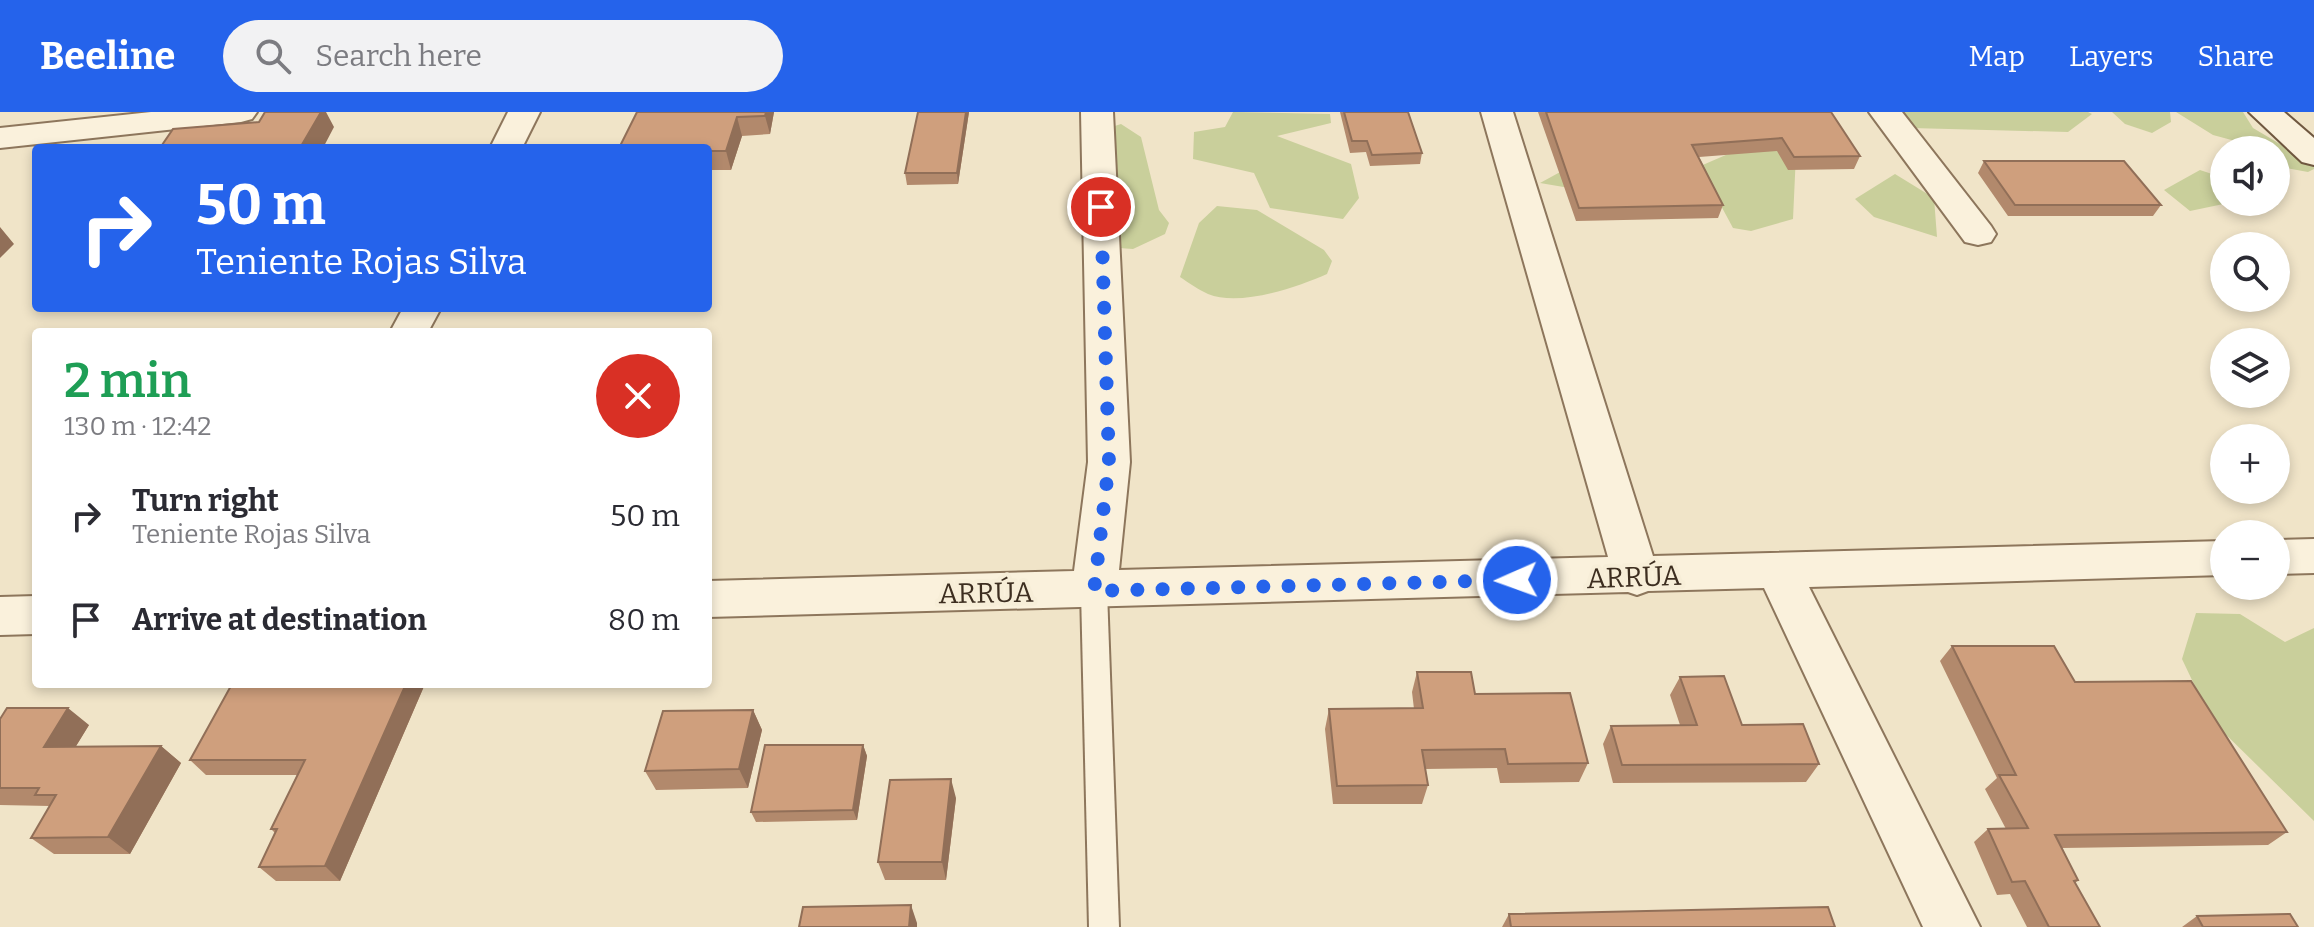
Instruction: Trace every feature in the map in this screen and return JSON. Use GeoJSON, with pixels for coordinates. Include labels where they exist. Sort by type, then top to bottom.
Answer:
{"type":"FeatureCollection","features":[{"type":"Feature","properties":{"kind":"street"},"geometry":{"type":"LineString","coordinates":[[0,138],[241,112]]}},
{"type":"Feature","properties":{"kind":"street"},"geometry":{"type":"LineString","coordinates":[[508,144],[524,112]]}},
{"type":"Feature","properties":{"kind":"street"},"geometry":{"type":"LineString","coordinates":[[1094,591],[1109,462],[1097,112]]}},
{"type":"Feature","properties":{"kind":"street"},"geometry":{"type":"LineString","coordinates":[[1497,112],[1637,577]]}},
{"type":"Feature","properties":{"kind":"street"},"geometry":{"type":"LineString","coordinates":[[1885,112],[1978,234]]}},
{"type":"Feature","properties":{"kind":"street"},"geometry":{"type":"LineString","coordinates":[[2265,112],[2314,155]]}},
{"type":"Feature","properties":{"kind":"street"},"geometry":{"type":"LineString","coordinates":[[2290,557],[2314,556]]}},
{"type":"Feature","properties":{"kind":"street","name":"ARRÚA"},"geometry":{"type":"LineString","coordinates":[[712,599],[1637,577],[2210,558]]}},
{"type":"Feature","properties":{"kind":"street"},"geometry":{"type":"LineString","coordinates":[[1779,572],[1952,927]]}},
{"type":"Feature","properties":{"kind":"street"},"geometry":{"type":"LineString","coordinates":[[0,616],[32,615]]}},
{"type":"Feature","properties":{"kind":"lane"},"geometry":{"type":"LineString","coordinates":[[1094,591],[1104,927]]}},
{"type":"Feature","properties":{"kind":"green space"},"geometry":{"type":"Polygon","coordinates":[[[1233,112],[1330,114],[1331,123],[1277,136],[1351,164],[1359,198],[1343,219],[1270,208],[1254,173],[1193,159],[1194,132],[1225,127],[1233,112]]]}},
{"type":"Feature","properties":{"kind":"green space"},"geometry":{"type":"Polygon","coordinates":[[[1683,112],[1796,154],[1793,219],[1751,231],[1733,228],[1712,189],[1611,195],[1540,183],[1562,171],[1675,177],[1735,151],[1683,112]]]}},
{"type":"Feature","properties":{"kind":"green space"},"geometry":{"type":"Polygon","coordinates":[[[1897,112],[2092,114],[2068,132],[1911,128],[1897,112]]]}},
{"type":"Feature","properties":{"kind":"green space"},"geometry":{"type":"Polygon","coordinates":[[[2112,112],[2170,112],[2171,122],[2152,133],[2125,124],[2112,112]]]}},
{"type":"Feature","properties":{"kind":"green space"},"geometry":{"type":"Polygon","coordinates":[[[2176,112],[2243,112],[2253,128],[2267,136],[2217,136],[2176,112]]]}},
{"type":"Feature","properties":{"kind":"green space"},"geometry":{"type":"Polygon","coordinates":[[[1121,124],[1141,137],[1159,210],[1169,223],[1165,234],[1133,249],[1091,246],[1083,236],[1124,192],[1080,151],[1093,133],[1121,124]]]}},
{"type":"Feature","properties":{"kind":"green space"},"geometry":{"type":"Polygon","coordinates":[[[2290,150],[2314,164],[2314,169],[2308,172],[2290,169],[2290,150]]]}},
{"type":"Feature","properties":{"kind":"green space"},"geometry":{"type":"Polygon","coordinates":[[[2200,170],[2210,173],[2210,207],[2190,211],[2164,190],[2200,170]]]}},
{"type":"Feature","properties":{"kind":"green space"},"geometry":{"type":"Polygon","coordinates":[[[1895,174],[1934,198],[1937,237],[1874,217],[1855,199],[1895,174]]]}},
{"type":"Feature","properties":{"kind":"green space"},"geometry":{"type":"Polygon","coordinates":[[[1217,206],[1257,210],[1324,250],[1332,261],[1327,274],[1252,297],[1221,297],[1194,286],[1180,277],[1199,223],[1217,206]]]}},
{"type":"Feature","properties":{"kind":"green space"},"geometry":{"type":"Polygon","coordinates":[[[2196,613],[2240,614],[2285,642],[2314,628],[2314,821],[2211,720],[2182,659],[2196,613]]]}},
{"type":"Feature","properties":{"kind":"building"},"geometry":{"type":"Polygon","coordinates":[[[265,112],[321,112],[302,144],[163,144],[173,129],[259,122],[265,112]]]}},
{"type":"Feature","properties":{"kind":"building"},"geometry":{"type":"Polygon","coordinates":[[[637,112],[766,112],[765,116],[737,117],[726,151],[712,151],[712,144],[621,144],[637,112]]]}},
{"type":"Feature","properties":{"kind":"building"},"geometry":{"type":"Polygon","coordinates":[[[918,112],[966,112],[957,173],[905,173],[918,112]]]}},
{"type":"Feature","properties":{"kind":"building"},"geometry":{"type":"Polygon","coordinates":[[[1344,112],[1408,112],[1422,153],[1372,155],[1367,141],[1352,141],[1344,112]]]}},
{"type":"Feature","properties":{"kind":"building"},"geometry":{"type":"Polygon","coordinates":[[[1546,112],[1831,112],[1860,156],[1794,157],[1782,138],[1692,145],[1723,205],[1579,208],[1546,112]]]}},
{"type":"Feature","properties":{"kind":"building"},"geometry":{"type":"Polygon","coordinates":[[[1984,161],[2124,161],[2161,205],[2015,205],[1984,161]]]}},
{"type":"Feature","properties":{"kind":"building"},"geometry":{"type":"Polygon","coordinates":[[[1952,646],[2054,646],[2075,682],[2191,681],[2287,832],[2055,835],[2078,880],[2074,881],[2100,927],[2049,927],[2025,881],[2012,882],[1988,829],[2028,828],[1999,775],[2016,775],[1952,646]]]}},
{"type":"Feature","properties":{"kind":"building"},"geometry":{"type":"Polygon","coordinates":[[[1417,672],[1471,672],[1475,694],[1570,693],[1588,763],[1508,764],[1505,749],[1422,750],[1428,785],[1337,786],[1329,709],[1423,708],[1417,672]]]}},
{"type":"Feature","properties":{"kind":"building"},"geometry":{"type":"Polygon","coordinates":[[[1724,676],[1742,725],[1803,724],[1819,764],[1622,765],[1611,726],[1697,725],[1680,677],[1724,676]]]}},
{"type":"Feature","properties":{"kind":"building"},"geometry":{"type":"Polygon","coordinates":[[[230,688],[404,688],[325,866],[259,867],[277,829],[271,829],[305,760],[190,760],[230,688]]]}},
{"type":"Feature","properties":{"kind":"building"},"geometry":{"type":"Polygon","coordinates":[[[7,708],[68,708],[44,747],[161,746],[108,837],[31,838],[56,795],[35,795],[39,788],[0,788],[0,719],[7,708]]]}},
{"type":"Feature","properties":{"kind":"building"},"geometry":{"type":"Polygon","coordinates":[[[753,710],[739,769],[645,771],[663,711],[753,710]]]}},
{"type":"Feature","properties":{"kind":"building"},"geometry":{"type":"Polygon","coordinates":[[[765,745],[863,745],[853,810],[751,812],[765,745]]]}},
{"type":"Feature","properties":{"kind":"building"},"geometry":{"type":"Polygon","coordinates":[[[951,779],[942,862],[878,862],[890,780],[951,779]]]}},
{"type":"Feature","properties":{"kind":"building"},"geometry":{"type":"Polygon","coordinates":[[[911,905],[909,927],[799,927],[803,907],[911,905]]]}},
{"type":"Feature","properties":{"kind":"building"},"geometry":{"type":"Polygon","coordinates":[[[1828,907],[1835,927],[1511,927],[1509,914],[1828,907]]]}},
{"type":"Feature","properties":{"kind":"building"},"geometry":{"type":"Polygon","coordinates":[[[2290,914],[2298,927],[2203,927],[2197,916],[2290,914]]]}},
{"type":"Feature","properties":{"kind":"route"},"geometry":{"type":"LineString","coordinates":[[1101,207],[1109,462],[1094,591],[1517,580]]}}]}
